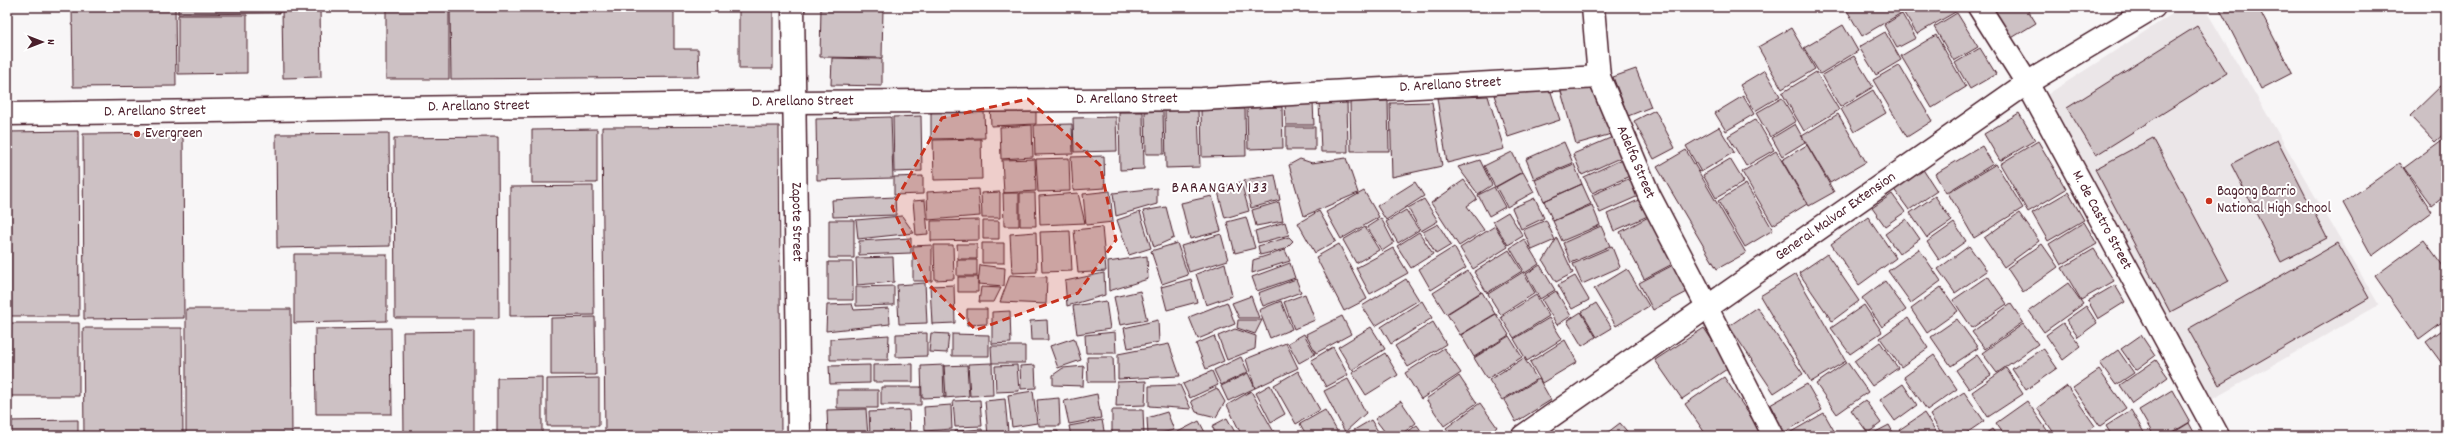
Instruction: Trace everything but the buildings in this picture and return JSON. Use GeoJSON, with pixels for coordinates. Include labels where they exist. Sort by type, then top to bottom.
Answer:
{"type":"FeatureCollection","features":[{"type":"Feature","properties":{"kind":"street","name":"Zapote Street"},"geometry":{"type":"LineString","coordinates":[[793,7],[799,436]]}},
{"type":"Feature","properties":{"kind":"street","name":"Adelfa Street"},"geometry":{"type":"LineString","coordinates":[[1593,7],[1598,77],[1649,195],[1708,308]]}},
{"type":"Feature","properties":{"kind":"street","name":"M. de Castro Street"},"geometry":{"type":"LineString","coordinates":[[1979,7],[2027,83],[2218,436]]}},
{"type":"Feature","properties":{"kind":"street","name":"General Malvar Extension"},"geometry":{"type":"LineString","coordinates":[[1523,436],[1708,308],[2027,83],[2154,7]]}},
{"type":"Feature","properties":{"kind":"street","name":"D. Arellano Street"},"geometry":{"type":"LineString","coordinates":[[7,114],[795,102],[1202,99],[1598,77]]}},
{"type":"Feature","properties":{"kind":"lane"},"geometry":{"type":"LineString","coordinates":[[1708,308],[1773,436]]}},
{"type":"Feature","properties":{"kind":"highlighted area"},"geometry":{"type":"Polygon","coordinates":[[[1028,99],[1100,165],[1116,240],[1078,293],[976,330],[927,283],[892,207],[942,118],[1028,99]]]}},
{"type":"Feature","properties":{"kind":"shaded area","name":"Bagong Barrio National High School"},"geometry":{"type":"Polygon","coordinates":[[[2183,7],[2204,7],[2379,305],[2211,400],[2045,96],[2183,7]]]}},
{"type":"Feature","properties":{"kind":"place","name":"Evergreen"},"geometry":{"type":"Point","coordinates":[137,134]}},
{"type":"Feature","properties":{"kind":"place","name":"Bagong Barrio National High School"},"geometry":{"type":"Point","coordinates":[2209,201]}},
{"type":"Feature","properties":{"kind":"district","name":"BARANGAY 133"},"geometry":{"type":"Point","coordinates":[1220,188]}}]}
